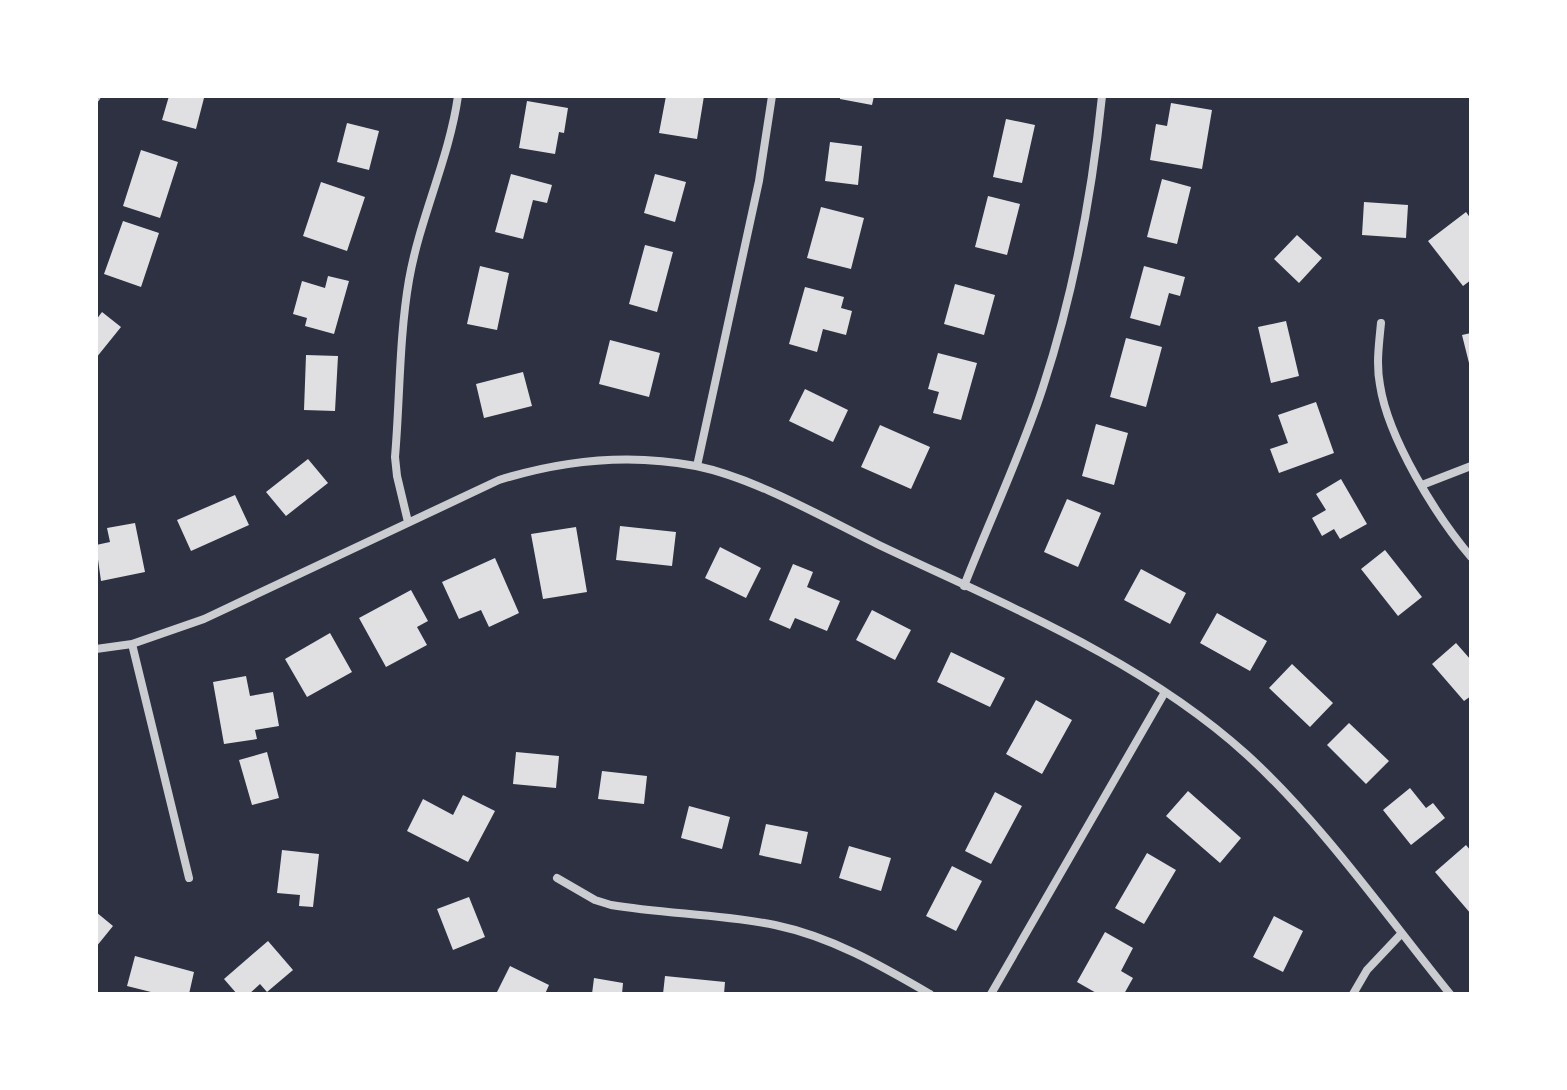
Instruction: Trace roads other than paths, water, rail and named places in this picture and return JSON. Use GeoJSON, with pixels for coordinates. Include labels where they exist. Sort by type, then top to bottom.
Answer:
{"type":"FeatureCollection","features":[{"type":"Feature","properties":{"kind":"street"},"geometry":{"type":"LineString","coordinates":[[408,522],[395,457],[406,306],[416,249],[445,159],[458,96]]}},
{"type":"Feature","properties":{"kind":"street"},"geometry":{"type":"LineString","coordinates":[[697,466],[759,181],[772,96]]}},
{"type":"Feature","properties":{"kind":"street"},"geometry":{"type":"LineString","coordinates":[[964,586],[1016,461],[1061,325],[1089,205],[1102,96]]}},
{"type":"Feature","properties":{"kind":"street"},"geometry":{"type":"LineString","coordinates":[[1381,323],[1380,385],[1394,433],[1422,485],[1471,557]]}},
{"type":"Feature","properties":{"kind":"street"},"geometry":{"type":"LineString","coordinates":[[96,649],[132,644],[204,619],[499,480],[565,463],[620,459],[697,466],[764,489],[1105,655],[1165,692],[1221,732],[1274,781],[1321,834],[1450,994]]}},
{"type":"Feature","properties":{"kind":"street"},"geometry":{"type":"LineString","coordinates":[[1422,485],[1471,466]]}},
{"type":"Feature","properties":{"kind":"street"},"geometry":{"type":"LineString","coordinates":[[132,644],[189,878]]}},
{"type":"Feature","properties":{"kind":"street"},"geometry":{"type":"LineString","coordinates":[[991,994],[1165,692]]}},
{"type":"Feature","properties":{"kind":"street"},"geometry":{"type":"LineString","coordinates":[[557,878],[595,900],[611,905],[737,918],[806,933],[866,956],[930,994]]}},
{"type":"Feature","properties":{"kind":"street"},"geometry":{"type":"LineString","coordinates":[[1353,994],[1367,970],[1401,934]]}}]}
